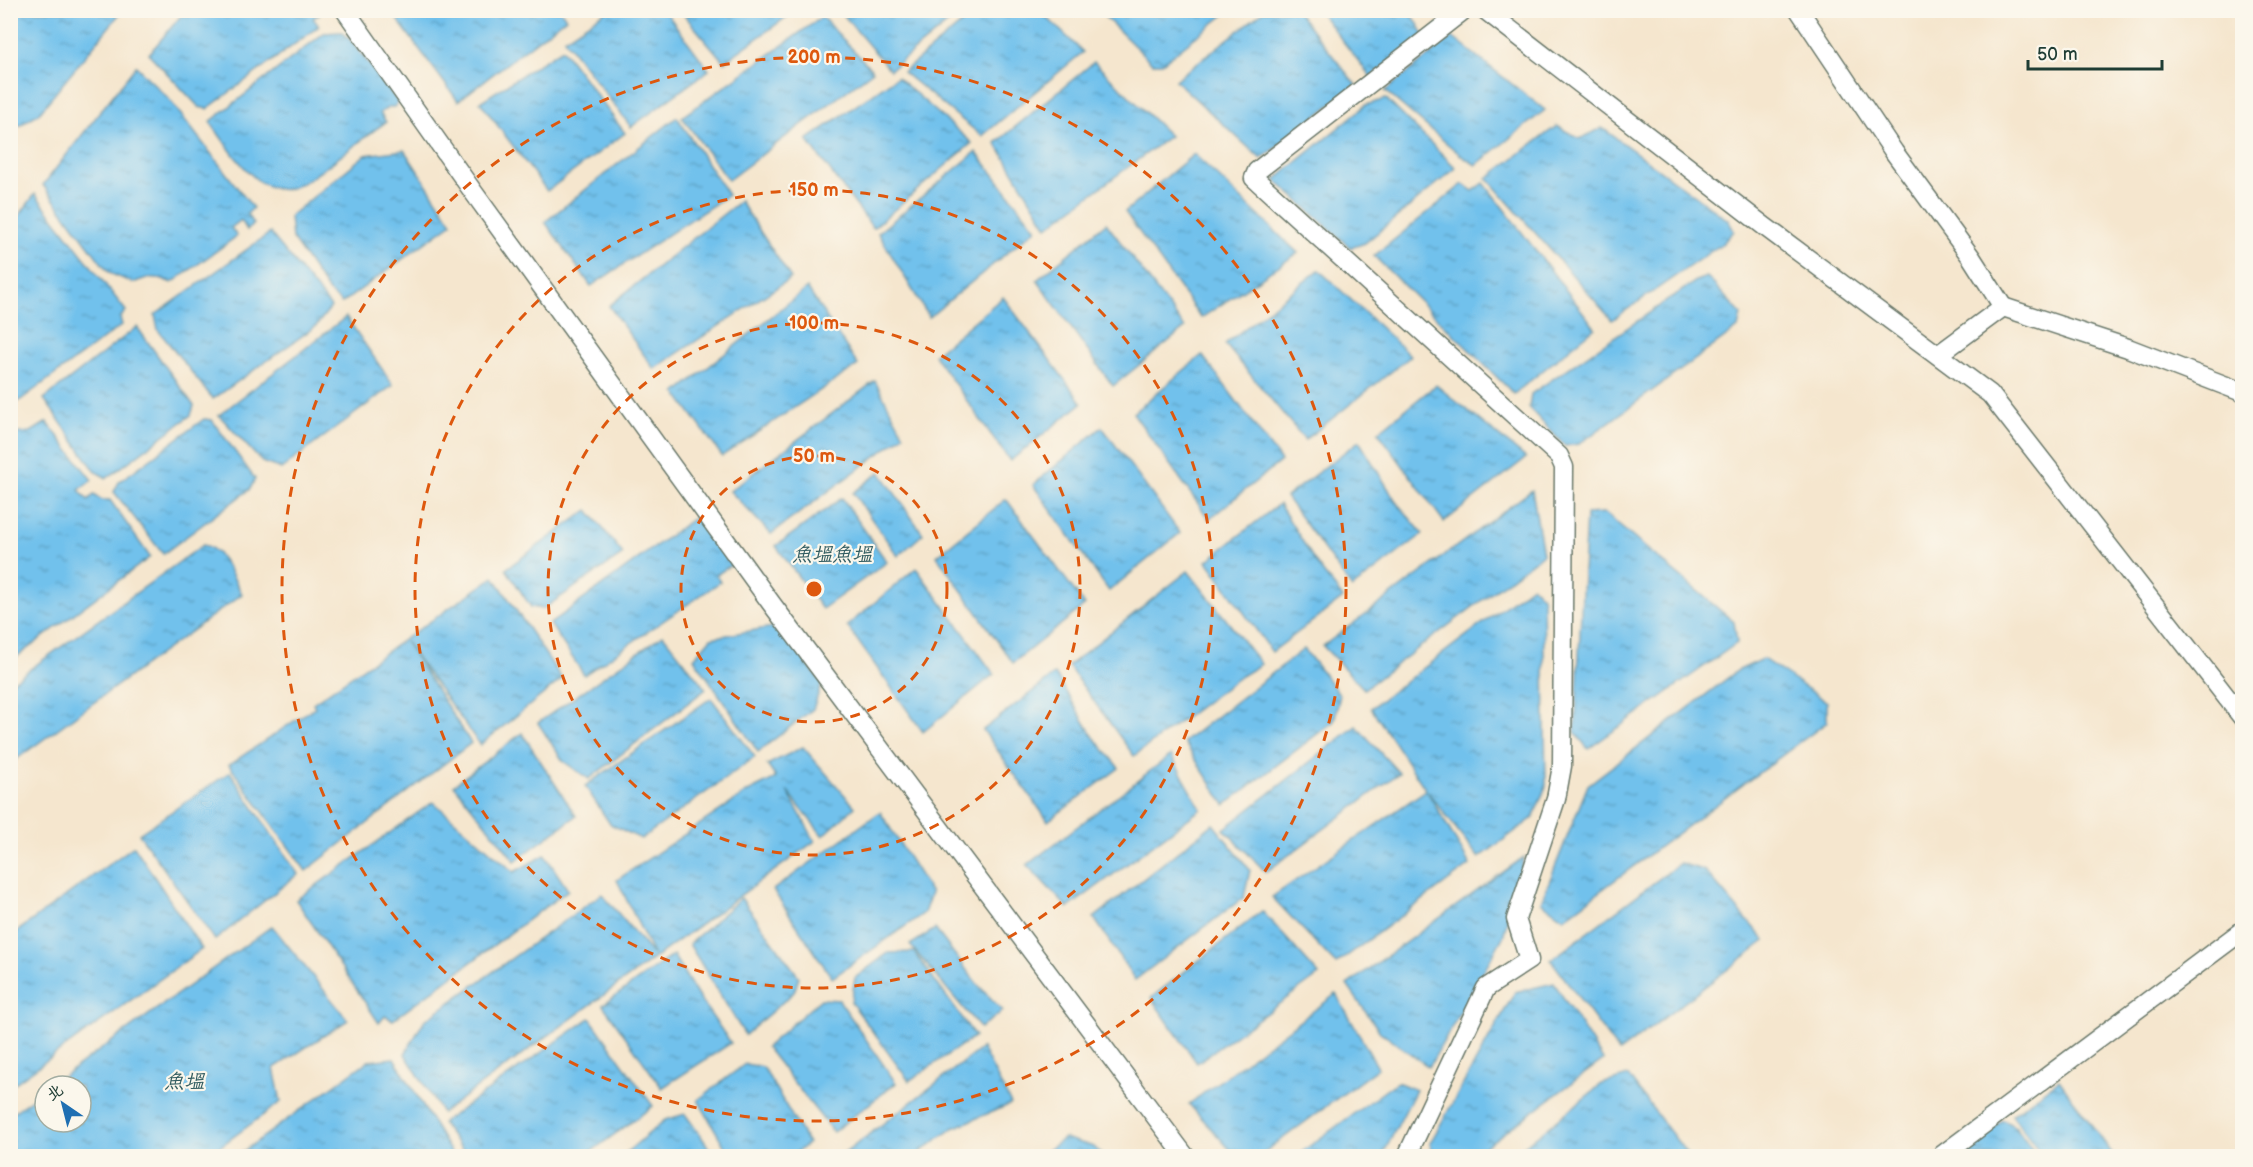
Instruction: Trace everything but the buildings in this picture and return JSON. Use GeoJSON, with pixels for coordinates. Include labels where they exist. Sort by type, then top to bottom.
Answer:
{"type":"FeatureCollection","features":[{"type":"Feature","properties":{"kind":"street"},"geometry":{"type":"LineString","coordinates":[[345,10],[474,193],[771,603],[1178,1154]]}},
{"type":"Feature","properties":{"kind":"street"},"geometry":{"type":"LineString","coordinates":[[1407,1156],[1486,988],[1529,960],[1516,919],[1556,799],[1562,766],[1564,467],[1559,456],[1254,178],[1257,171],[1464,10]]}},
{"type":"Feature","properties":{"kind":"street"},"geometry":{"type":"LineString","coordinates":[[1485,10],[1773,233],[1990,394],[2242,717]]}},
{"type":"Feature","properties":{"kind":"street"},"geometry":{"type":"LineString","coordinates":[[1799,10],[1894,152],[1971,257],[2003,307],[2128,348],[2242,392]]}},
{"type":"Feature","properties":{"kind":"street"},"geometry":{"type":"LineString","coordinates":[[1938,356],[2003,307]]}},
{"type":"Feature","properties":{"kind":"street"},"geometry":{"type":"LineString","coordinates":[[1941,1156],[2242,931]]}},
{"type":"Feature","properties":{"kind":"water"},"geometry":{"type":"Polygon","coordinates":[[[560,10],[566,18],[458,101],[391,11],[560,10]]]}},
{"type":"Feature","properties":{"kind":"water"},"geometry":{"type":"Polygon","coordinates":[[[608,10],[665,11],[709,70],[631,127],[564,39],[608,10]]]}},
{"type":"Feature","properties":{"kind":"water"},"geometry":{"type":"Polygon","coordinates":[[[978,10],[1040,11],[1083,52],[982,136],[903,72],[978,10]]]}},
{"type":"Feature","properties":{"kind":"water"},"geometry":{"type":"Polygon","coordinates":[[[1296,10],[1356,85],[1261,159],[1175,80],[1264,11],[1296,10]]]}},
{"type":"Feature","properties":{"kind":"water"},"geometry":{"type":"Polygon","coordinates":[[[10,11],[122,11],[39,113],[19,126],[11,124],[10,11]]]}},
{"type":"Feature","properties":{"kind":"water"},"geometry":{"type":"Polygon","coordinates":[[[185,11],[324,11],[313,18],[319,26],[207,109],[199,107],[149,54],[185,11]]]}},
{"type":"Feature","properties":{"kind":"water"},"geometry":{"type":"Polygon","coordinates":[[[681,11],[795,11],[724,62],[681,11]]]}},
{"type":"Feature","properties":{"kind":"water"},"geometry":{"type":"Polygon","coordinates":[[[840,11],[963,11],[890,70],[840,11]]]}},
{"type":"Feature","properties":{"kind":"water"},"geometry":{"type":"Polygon","coordinates":[[[1106,11],[1229,11],[1162,63],[1152,63],[1102,14],[1106,11]]]}},
{"type":"Feature","properties":{"kind":"water"},"geometry":{"type":"Polygon","coordinates":[[[1319,11],[1406,11],[1415,19],[1425,36],[1371,77],[1319,11]]]}},
{"type":"Feature","properties":{"kind":"water"},"geometry":{"type":"Polygon","coordinates":[[[822,17],[873,71],[728,180],[682,117],[822,17]]]}},
{"type":"Feature","properties":{"kind":"water"},"geometry":{"type":"Polygon","coordinates":[[[342,32],[398,102],[394,107],[389,107],[380,113],[386,122],[309,179],[297,186],[284,189],[263,184],[239,162],[210,122],[324,33],[342,32]]]}},
{"type":"Feature","properties":{"kind":"water"},"geometry":{"type":"Polygon","coordinates":[[[1452,37],[1545,110],[1476,165],[1463,157],[1385,91],[1452,37]]]}},
{"type":"Feature","properties":{"kind":"water"},"geometry":{"type":"Polygon","coordinates":[[[562,49],[625,133],[547,191],[480,102],[562,49]]]}},
{"type":"Feature","properties":{"kind":"water"},"geometry":{"type":"Polygon","coordinates":[[[1094,62],[1170,136],[1047,227],[996,143],[1094,62]]]}},
{"type":"Feature","properties":{"kind":"water"},"geometry":{"type":"Polygon","coordinates":[[[136,66],[168,98],[253,208],[247,214],[254,224],[247,230],[241,220],[231,228],[237,236],[172,283],[152,278],[133,283],[109,273],[43,185],[136,66]]]}},
{"type":"Feature","properties":{"kind":"water"},"geometry":{"type":"Polygon","coordinates":[[[897,77],[972,143],[873,228],[807,140],[897,77]]]}},
{"type":"Feature","properties":{"kind":"water"},"geometry":{"type":"Polygon","coordinates":[[[1386,99],[1456,168],[1365,243],[1351,248],[1275,180],[1366,105],[1386,99]]]}},
{"type":"Feature","properties":{"kind":"water"},"geometry":{"type":"Polygon","coordinates":[[[677,117],[728,195],[591,286],[545,222],[677,117]]]}},
{"type":"Feature","properties":{"kind":"water"},"geometry":{"type":"Polygon","coordinates":[[[1557,126],[1580,139],[1602,128],[1728,220],[1734,231],[1723,243],[1612,320],[1487,178],[1557,126]]]}},
{"type":"Feature","properties":{"kind":"water"},"geometry":{"type":"Polygon","coordinates":[[[404,150],[452,223],[342,303],[329,292],[292,238],[290,216],[365,155],[404,150]]]}},
{"type":"Feature","properties":{"kind":"water"},"geometry":{"type":"Polygon","coordinates":[[[976,152],[1036,229],[929,317],[878,233],[976,152]]]}},
{"type":"Feature","properties":{"kind":"water"},"geometry":{"type":"Polygon","coordinates":[[[1194,154],[1298,253],[1201,318],[1125,212],[1194,154]]]}},
{"type":"Feature","properties":{"kind":"water"},"geometry":{"type":"Polygon","coordinates":[[[1484,183],[1595,328],[1514,394],[1374,256],[1463,184],[1473,191],[1484,183]]]}},
{"type":"Feature","properties":{"kind":"water"},"geometry":{"type":"Polygon","coordinates":[[[35,194],[126,311],[120,318],[122,325],[11,407],[11,227],[35,194]]]}},
{"type":"Feature","properties":{"kind":"water"},"geometry":{"type":"Polygon","coordinates":[[[740,201],[791,278],[654,369],[609,306],[740,201]]]}},
{"type":"Feature","properties":{"kind":"water"},"geometry":{"type":"Polygon","coordinates":[[[1106,223],[1185,328],[1113,386],[1037,280],[1106,223]]]}},
{"type":"Feature","properties":{"kind":"water"},"geometry":{"type":"Polygon","coordinates":[[[270,233],[331,307],[316,326],[213,399],[158,330],[155,315],[270,233]]]}},
{"type":"Feature","properties":{"kind":"water"},"geometry":{"type":"Polygon","coordinates":[[[1319,270],[1411,356],[1305,440],[1225,344],[1319,270]]]}},
{"type":"Feature","properties":{"kind":"water"},"geometry":{"type":"Polygon","coordinates":[[[1707,277],[1741,314],[1738,328],[1579,444],[1565,446],[1529,408],[1531,394],[1696,281],[1707,277]]]}},
{"type":"Feature","properties":{"kind":"water"},"geometry":{"type":"Polygon","coordinates":[[[807,288],[858,365],[722,456],[676,393],[807,288]]]}},
{"type":"Feature","properties":{"kind":"water"},"geometry":{"type":"Polygon","coordinates":[[[1003,297],[1082,403],[1010,461],[934,355],[1003,297]]]}},
{"type":"Feature","properties":{"kind":"water"},"geometry":{"type":"Polygon","coordinates":[[[346,317],[393,385],[281,469],[262,462],[219,415],[346,317]]]}},
{"type":"Feature","properties":{"kind":"water"},"geometry":{"type":"Polygon","coordinates":[[[137,327],[194,406],[191,415],[107,478],[96,472],[44,399],[137,327]]]}},
{"type":"Feature","properties":{"kind":"water"},"geometry":{"type":"Polygon","coordinates":[[[1202,355],[1281,461],[1209,519],[1133,413],[1202,355]]]}},
{"type":"Feature","properties":{"kind":"water"},"geometry":{"type":"Polygon","coordinates":[[[875,381],[904,435],[771,534],[730,491],[875,381]]]}},
{"type":"Feature","properties":{"kind":"water"},"geometry":{"type":"Polygon","coordinates":[[[1436,385],[1526,458],[1444,522],[1378,432],[1436,385]]]}},
{"type":"Feature","properties":{"kind":"water"},"geometry":{"type":"Polygon","coordinates":[[[204,419],[212,420],[255,479],[250,489],[163,554],[114,492],[119,482],[204,419]]]}},
{"type":"Feature","properties":{"kind":"water"},"geometry":{"type":"Polygon","coordinates":[[[47,422],[92,480],[79,490],[88,500],[94,495],[102,500],[110,500],[150,557],[11,661],[11,432],[13,434],[31,432],[47,422]]]}},
{"type":"Feature","properties":{"kind":"water"},"geometry":{"type":"Polygon","coordinates":[[[1102,427],[1180,533],[1109,591],[1033,485],[1102,427]]]}},
{"type":"Feature","properties":{"kind":"water"},"geometry":{"type":"Polygon","coordinates":[[[1359,441],[1397,503],[1423,534],[1352,588],[1286,497],[1359,441]]]}},
{"type":"Feature","properties":{"kind":"water"},"geometry":{"type":"Polygon","coordinates":[[[880,472],[923,534],[898,556],[853,493],[880,472]]]}},
{"type":"Feature","properties":{"kind":"water"},"geometry":{"type":"Polygon","coordinates":[[[1532,490],[1543,554],[1364,689],[1323,646],[1532,490]]]}},
{"type":"Feature","properties":{"kind":"water","name":"魚塭魚塭"},"geometry":{"type":"Polygon","coordinates":[[[842,498],[887,562],[822,609],[776,546],[842,498]]]}},
{"type":"Feature","properties":{"kind":"water"},"geometry":{"type":"Polygon","coordinates":[[[1006,499],[1085,605],[1013,663],[937,556],[1006,499]]]}},
{"type":"Feature","properties":{"kind":"water"},"geometry":{"type":"Polygon","coordinates":[[[1279,504],[1318,566],[1343,598],[1272,652],[1207,561],[1279,504]]]}},
{"type":"Feature","properties":{"kind":"water"},"geometry":{"type":"Polygon","coordinates":[[[588,510],[623,554],[543,609],[531,607],[506,569],[588,510]]]}},
{"type":"Feature","properties":{"kind":"water"},"geometry":{"type":"Polygon","coordinates":[[[1604,513],[1734,622],[1737,643],[1588,749],[1575,732],[1586,514],[1604,513]]]}},
{"type":"Feature","properties":{"kind":"water"},"geometry":{"type":"Polygon","coordinates":[[[699,514],[736,562],[716,575],[720,582],[584,675],[550,624],[699,514]]]}},
{"type":"Feature","properties":{"kind":"water"},"geometry":{"type":"Polygon","coordinates":[[[203,545],[210,547],[221,558],[242,594],[11,763],[11,683],[203,545]]]}},
{"type":"Feature","properties":{"kind":"water"},"geometry":{"type":"Polygon","coordinates":[[[916,568],[994,674],[923,732],[847,626],[916,568]]]}},
{"type":"Feature","properties":{"kind":"water"},"geometry":{"type":"Polygon","coordinates":[[[1188,571],[1261,664],[1241,676],[1134,756],[1068,666],[1188,571]]]}},
{"type":"Feature","properties":{"kind":"water"},"geometry":{"type":"Polygon","coordinates":[[[494,577],[562,679],[480,745],[405,641],[471,743],[306,871],[229,765],[315,707],[313,703],[494,577]]]}},
{"type":"Feature","properties":{"kind":"water"},"geometry":{"type":"Polygon","coordinates":[[[1532,586],[1543,597],[1546,786],[1533,818],[1479,858],[1427,791],[1470,865],[1336,964],[1272,897],[1426,790],[1371,708],[1532,586]]]}},
{"type":"Feature","properties":{"kind":"water"},"geometry":{"type":"Polygon","coordinates":[[[778,626],[822,683],[813,709],[758,752],[694,658],[711,638],[778,626]]]}},
{"type":"Feature","properties":{"kind":"water"},"geometry":{"type":"Polygon","coordinates":[[[663,635],[706,689],[589,779],[563,761],[538,723],[663,635]]]}},
{"type":"Feature","properties":{"kind":"water"},"geometry":{"type":"Polygon","coordinates":[[[1304,649],[1340,695],[1334,721],[1225,805],[1184,742],[1304,649]]]}},
{"type":"Feature","properties":{"kind":"water"},"geometry":{"type":"Polygon","coordinates":[[[1763,659],[1827,702],[1827,722],[1564,918],[1541,902],[1588,785],[1737,671],[1763,659]]]}},
{"type":"Feature","properties":{"kind":"water"},"geometry":{"type":"Polygon","coordinates":[[[1055,674],[1093,736],[1119,768],[1048,821],[983,730],[1055,674]]]}},
{"type":"Feature","properties":{"kind":"water"},"geometry":{"type":"Polygon","coordinates":[[[711,698],[755,757],[641,839],[610,824],[585,786],[711,698]]]}},
{"type":"Feature","properties":{"kind":"water"},"geometry":{"type":"Polygon","coordinates":[[[1356,726],[1399,773],[1266,872],[1224,829],[1356,726]]]}},
{"type":"Feature","properties":{"kind":"water"},"geometry":{"type":"Polygon","coordinates":[[[522,733],[576,816],[515,861],[454,785],[522,733]]]}},
{"type":"Feature","properties":{"kind":"water"},"geometry":{"type":"Polygon","coordinates":[[[803,747],[855,807],[823,836],[787,791],[815,841],[442,1113],[405,1054],[424,1021],[602,894],[654,956],[617,880],[748,792],[776,778],[767,765],[803,747]]]}},
{"type":"Feature","properties":{"kind":"water"},"geometry":{"type":"Polygon","coordinates":[[[1171,755],[1201,809],[1068,908],[1027,865],[1171,755]]]}},
{"type":"Feature","properties":{"kind":"water"},"geometry":{"type":"Polygon","coordinates":[[[230,772],[298,874],[215,940],[139,834],[230,772]]]}},
{"type":"Feature","properties":{"kind":"water"},"geometry":{"type":"Polygon","coordinates":[[[433,802],[514,872],[545,855],[568,890],[393,1020],[385,1016],[379,1023],[296,900],[433,802]]]}},
{"type":"Feature","properties":{"kind":"water"},"geometry":{"type":"Polygon","coordinates":[[[880,812],[931,893],[924,913],[832,978],[773,890],[880,812]]]}},
{"type":"Feature","properties":{"kind":"water"},"geometry":{"type":"Polygon","coordinates":[[[1213,824],[1250,870],[1244,897],[1135,980],[1094,918],[1213,824]]]}},
{"type":"Feature","properties":{"kind":"water"},"geometry":{"type":"Polygon","coordinates":[[[134,846],[202,949],[11,1086],[11,936],[134,846]]]}},
{"type":"Feature","properties":{"kind":"water"},"geometry":{"type":"Polygon","coordinates":[[[1524,857],[1503,937],[1429,1067],[1380,1032],[1347,985],[1524,857]]]}},
{"type":"Feature","properties":{"kind":"water"},"geometry":{"type":"Polygon","coordinates":[[[1680,863],[1705,871],[1765,941],[1619,1052],[1551,960],[1680,863]]]}},
{"type":"Feature","properties":{"kind":"water"},"geometry":{"type":"Polygon","coordinates":[[[741,898],[799,977],[794,992],[745,1035],[689,944],[741,898]]]}},
{"type":"Feature","properties":{"kind":"water"},"geometry":{"type":"Polygon","coordinates":[[[1262,911],[1319,975],[1197,1063],[1151,998],[1262,911]]]}},
{"type":"Feature","properties":{"kind":"water","name":"魚塭"},"geometry":{"type":"Polygon","coordinates":[[[272,926],[348,1020],[274,1068],[281,1102],[207,1156],[11,1156],[11,1114],[33,1098],[33,1134],[93,1134],[93,1074],[67,1074],[272,926]]]}},
{"type":"Feature","properties":{"kind":"water"},"geometry":{"type":"Polygon","coordinates":[[[935,929],[978,985],[1003,1011],[980,1028],[910,945],[935,929]]]}},
{"type":"Feature","properties":{"kind":"water"},"geometry":{"type":"Polygon","coordinates":[[[914,952],[975,1036],[909,1081],[851,1002],[855,978],[888,953],[914,952]]]}},
{"type":"Feature","properties":{"kind":"water"},"geometry":{"type":"Polygon","coordinates":[[[673,955],[699,998],[731,1043],[662,1088],[603,1005],[673,955]]]}},
{"type":"Feature","properties":{"kind":"water"},"geometry":{"type":"Polygon","coordinates":[[[1554,983],[1603,1060],[1472,1156],[1433,1156],[1430,1143],[1515,992],[1554,983]]]}},
{"type":"Feature","properties":{"kind":"water"},"geometry":{"type":"Polygon","coordinates":[[[1336,994],[1378,1068],[1259,1156],[1236,1156],[1189,1104],[1336,994]]]}},
{"type":"Feature","properties":{"kind":"water"},"geometry":{"type":"Polygon","coordinates":[[[821,999],[839,1000],[896,1083],[833,1132],[766,1047],[821,999]]]}},
{"type":"Feature","properties":{"kind":"water"},"geometry":{"type":"Polygon","coordinates":[[[590,1018],[653,1106],[585,1156],[467,1156],[442,1123],[590,1018]]]}},
{"type":"Feature","properties":{"kind":"water"},"geometry":{"type":"Polygon","coordinates":[[[982,1048],[1011,1104],[953,1128],[915,1156],[841,1156],[982,1048]]]}},
{"type":"Feature","properties":{"kind":"water"},"geometry":{"type":"Polygon","coordinates":[[[394,1058],[453,1156],[237,1156],[368,1061],[394,1058]]]}},
{"type":"Feature","properties":{"kind":"water"},"geometry":{"type":"Polygon","coordinates":[[[745,1064],[763,1067],[808,1143],[792,1156],[730,1156],[698,1100],[745,1064]]]}},
{"type":"Feature","properties":{"kind":"water"},"geometry":{"type":"Polygon","coordinates":[[[1628,1076],[1687,1154],[1686,1156],[1512,1156],[1602,1084],[1628,1076]]]}},
{"type":"Feature","properties":{"kind":"water"},"geometry":{"type":"Polygon","coordinates":[[[2059,1080],[2114,1156],[2043,1156],[2012,1115],[2059,1080]]]}},
{"type":"Feature","properties":{"kind":"water"},"geometry":{"type":"Polygon","coordinates":[[[1397,1082],[1416,1090],[1382,1156],[1296,1156],[1397,1082]]]}},
{"type":"Feature","properties":{"kind":"water"},"geometry":{"type":"Polygon","coordinates":[[[685,1114],[715,1156],[622,1156],[665,1120],[685,1114]]]}},
{"type":"Feature","properties":{"kind":"water"},"geometry":{"type":"Polygon","coordinates":[[[2003,1120],[2016,1127],[2037,1156],[1966,1156],[1963,1153],[2003,1120]]]}},
{"type":"Feature","properties":{"kind":"water"},"geometry":{"type":"Polygon","coordinates":[[[1064,1138],[1094,1147],[1103,1156],[1040,1156],[1064,1138]]]}}]}
